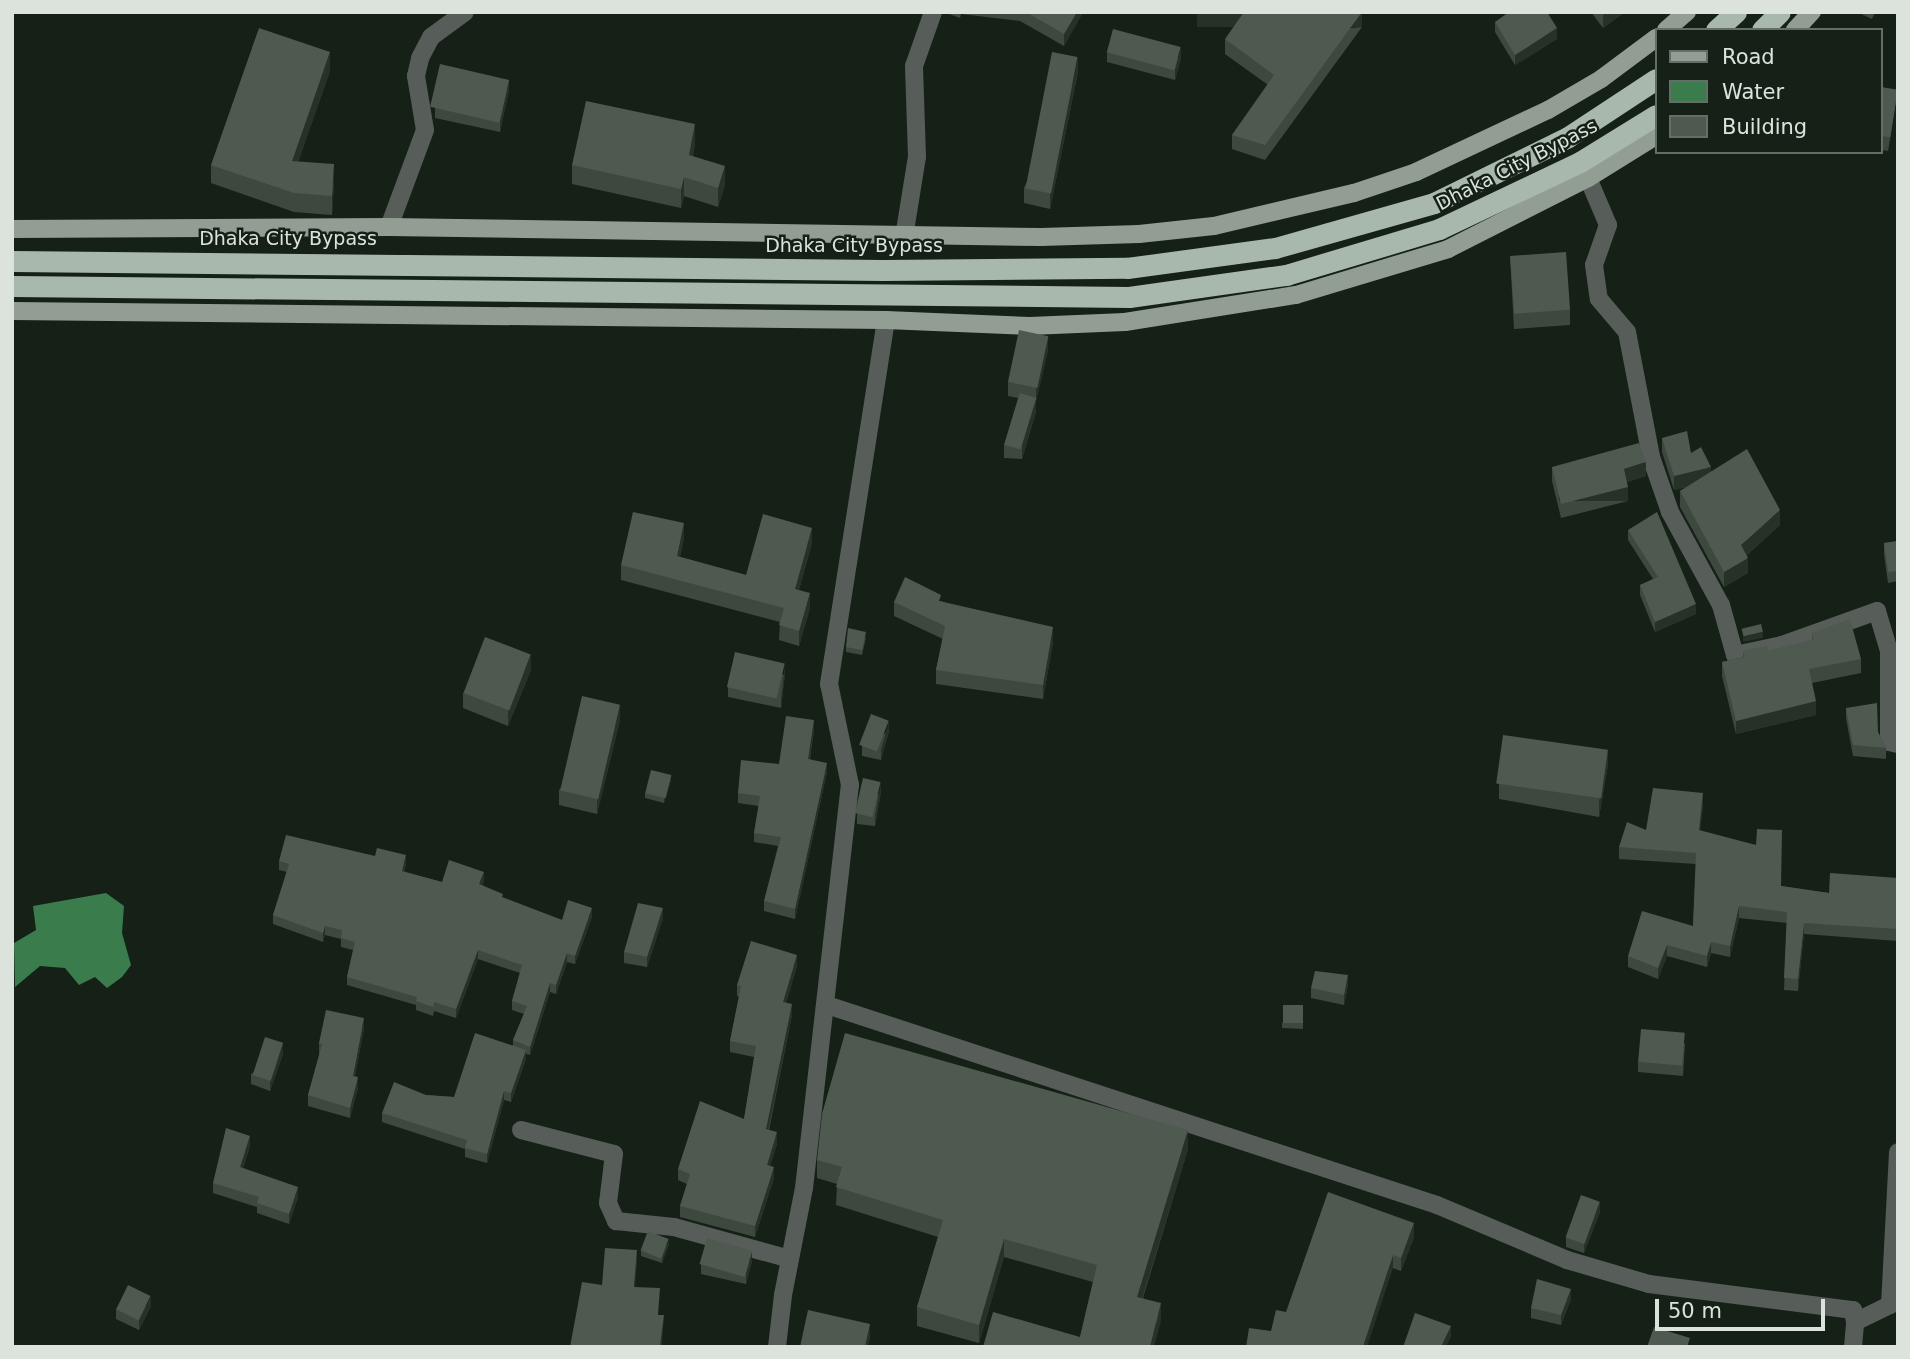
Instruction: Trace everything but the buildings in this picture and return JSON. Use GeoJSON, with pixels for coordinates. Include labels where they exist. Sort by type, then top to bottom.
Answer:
{"type":"FeatureCollection","features":[{"type":"Feature","properties":{"kind":"highway"},"geometry":{"type":"LineString","coordinates":[[1718,28],[1736,12]]}},
{"type":"Feature","properties":{"kind":"highway"},"geometry":{"type":"LineString","coordinates":[[1764,28],[1780,12]]}},
{"type":"Feature","properties":{"kind":"highway","name":"Dhaka City Bypass"},"geometry":{"type":"LineString","coordinates":[[12,261],[883,270],[1128,268],[1275,248],[1434,203],[1569,137],[1654,80]]}},
{"type":"Feature","properties":{"kind":"highway","name":"Dhaka City Bypass"},"geometry":{"type":"LineString","coordinates":[[12,286],[1129,297],[1286,275],[1440,229],[1568,169],[1654,116]]}},
{"type":"Feature","properties":{"kind":"main road"},"geometry":{"type":"LineString","coordinates":[[1668,28],[1687,12]]}},
{"type":"Feature","properties":{"kind":"main road"},"geometry":{"type":"LineString","coordinates":[[1798,28],[1812,12]]}},
{"type":"Feature","properties":{"kind":"main road"},"geometry":{"type":"LineString","coordinates":[[12,229],[389,227],[904,237],[1139,234],[1214,226],[1354,193],[1499,137],[1601,79],[1654,39]]}},
{"type":"Feature","properties":{"kind":"main road"},"geometry":{"type":"LineString","coordinates":[[12,311],[886,320],[1030,326],[1125,322],[1296,295],[1448,249],[1588,178],[1654,137]]}},
{"type":"Feature","properties":{"kind":"street"},"geometry":{"type":"LineString","coordinates":[[389,227],[425,130],[416,76],[420,58],[431,37],[465,12]]}},
{"type":"Feature","properties":{"kind":"street"},"geometry":{"type":"LineString","coordinates":[[904,237],[917,157],[914,66],[933,12]]}},
{"type":"Feature","properties":{"kind":"street"},"geometry":{"type":"LineString","coordinates":[[1588,178],[1608,225],[1594,265],[1599,299],[1627,332],[1651,457],[1670,512],[1721,605],[1735,655],[1783,645],[1877,611],[1889,651],[1889,742],[1898,744]]}},
{"type":"Feature","properties":{"kind":"street"},"geometry":{"type":"LineString","coordinates":[[777,1347],[804,1188],[827,1005],[832,918],[850,785],[829,684],[886,320]]}},
{"type":"Feature","properties":{"kind":"street"},"geometry":{"type":"LineString","coordinates":[[827,1005],[1437,1205],[1567,1260],[1649,1284],[1853,1310],[1853,1347]]}},
{"type":"Feature","properties":{"kind":"street"},"geometry":{"type":"LineString","coordinates":[[521,1130],[614,1154],[608,1203],[616,1221],[674,1227],[790,1259]]}},
{"type":"Feature","properties":{"kind":"street"},"geometry":{"type":"LineString","coordinates":[[1855,1322],[1890,1305],[1898,1152]]}},
{"type":"Feature","properties":{"kind":"water"},"geometry":{"type":"Polygon","coordinates":[[[106,893],[124,906],[122,933],[131,965],[122,977],[107,988],[95,977],[79,985],[65,968],[40,966],[15,987],[14,943],[36,930],[33,906],[106,893]]]}}]}
